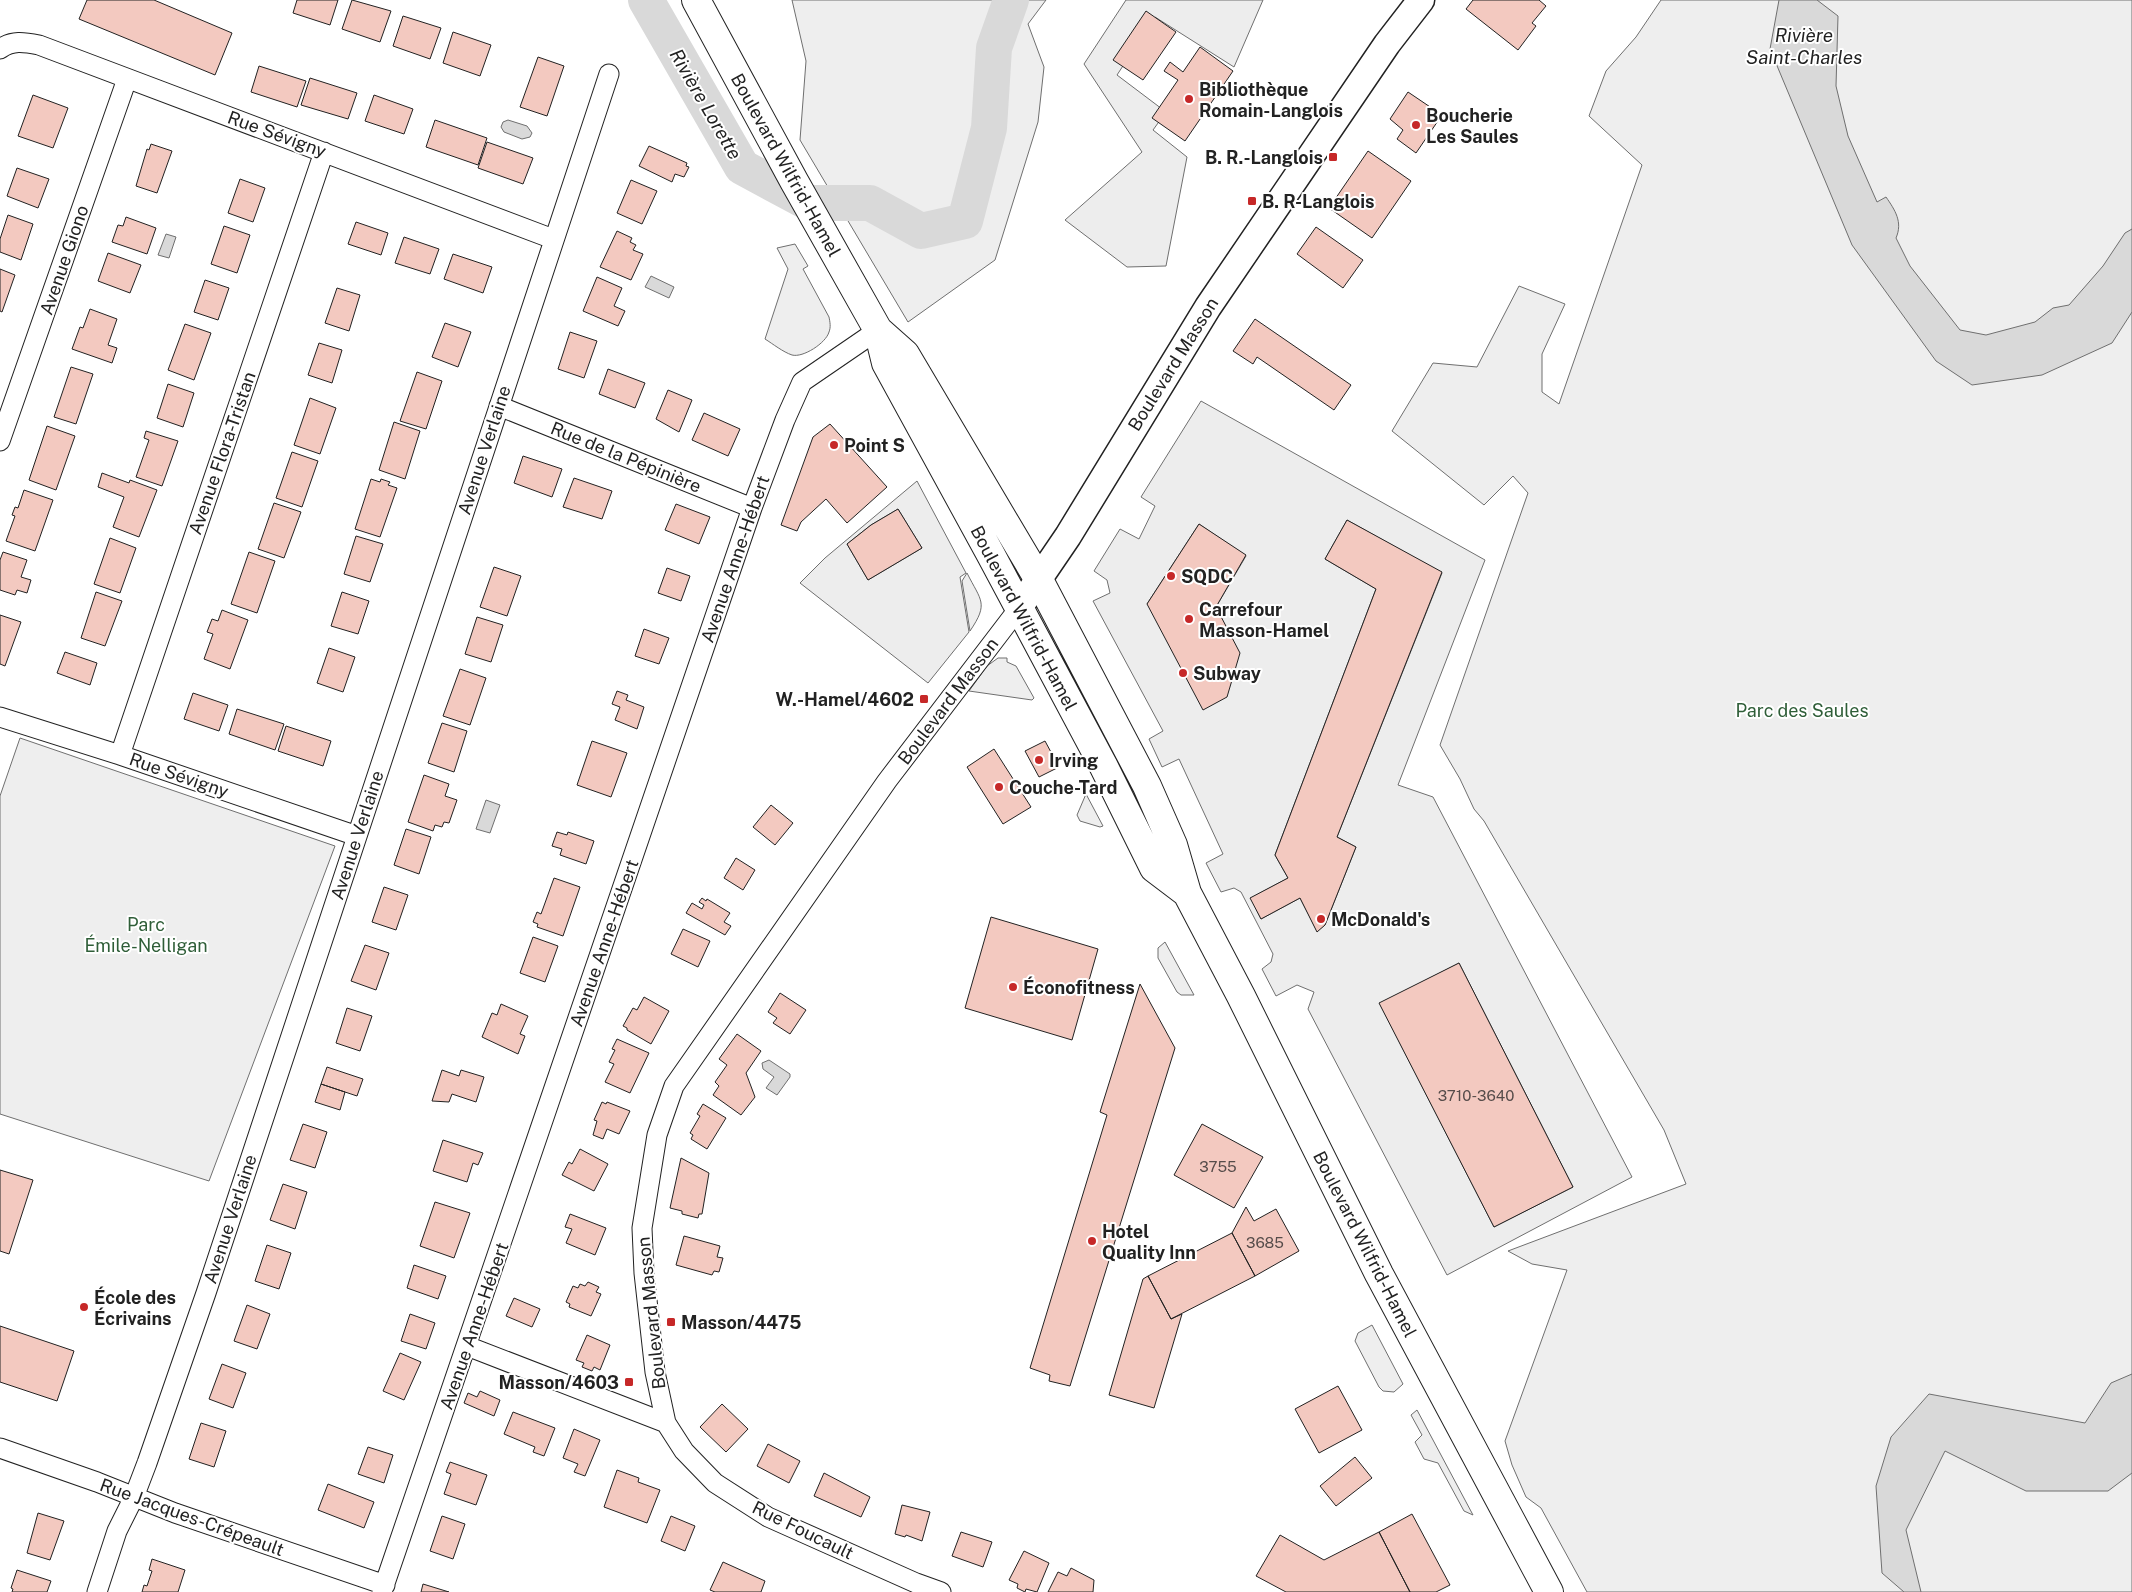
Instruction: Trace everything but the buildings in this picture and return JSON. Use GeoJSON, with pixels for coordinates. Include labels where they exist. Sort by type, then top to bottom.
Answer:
{"type":"FeatureCollection","features":[{"type":"Feature","properties":{"kind":"main road","name":"Boulevard Wilfrid-Hamel"},"geometry":{"type":"LineString","coordinates":[[696,0],[794,181],[878,330],[886,363],[1103,765],[1154,868],[1187,893]]}},
{"type":"Feature","properties":{"kind":"main road","name":"Boulevard Masson"},"geometry":{"type":"LineString","coordinates":[[1019,608],[1039,580],[1208,307],[1378,56],[1420,0]]}},
{"type":"Feature","properties":{"kind":"main road","name":"Boulevard Wilfrid-Hamel"},"geometry":{"type":"LineString","coordinates":[[878,330],[905,354],[1039,580],[1147,786],[1173,845],[1187,893],[1246,1005],[1379,1274],[1549,1592]]}},
{"type":"Feature","properties":{"kind":"street","name":"Rue Sévigny"},"geometry":{"type":"LineString","coordinates":[[0,49],[8,43],[24,42],[39,45],[553,239]]}},
{"type":"Feature","properties":{"kind":"street","name":"Avenue Verlaine"},"geometry":{"type":"LineString","coordinates":[[97,1592],[117,1531],[134,1497],[206,1293],[609,74]]}},
{"type":"Feature","properties":{"kind":"street","name":"Avenue Giono"},"geometry":{"type":"LineString","coordinates":[[0,441],[127,79]]}},
{"type":"Feature","properties":{"kind":"street","name":"Avenue Flora-Tristan"},"geometry":{"type":"LineString","coordinates":[[120,755],[324,152]]}},
{"type":"Feature","properties":{"kind":"street","name":"Avenue Anne-Hébert"},"geometry":{"type":"LineString","coordinates":[[384,1589],[752,508],[785,420],[802,382],[878,330]]}},
{"type":"Feature","properties":{"kind":"street","name":"Rue de la Pépinière"},"geometry":{"type":"LineString","coordinates":[[499,406],[752,508]]}},
{"type":"Feature","properties":{"kind":"street","name":"Boulevard Masson"},"geometry":{"type":"LineString","coordinates":[[666,1423],[655,1372],[644,1273],[642,1228],[657,1135],[674,1086],[887,781],[1019,608]]}},
{"type":"Feature","properties":{"kind":"street","name":"Rue Sévigny"},"geometry":{"type":"LineString","coordinates":[[0,717],[120,755],[357,836]]}},
{"type":"Feature","properties":{"kind":"street"},"geometry":{"type":"LineString","coordinates":[[467,1346],[666,1423]]}},
{"type":"Feature","properties":{"kind":"street","name":"Rue Foucault"},"geometry":{"type":"LineString","coordinates":[[666,1423],[684,1451],[715,1483],[768,1517],[914,1588],[941,1592]]}},
{"type":"Feature","properties":{"kind":"street","name":"Rue Jacques-Crépeault"},"geometry":{"type":"LineString","coordinates":[[0,1448],[98,1482],[384,1589]]}},
{"type":"Feature","properties":{"kind":"green space"},"geometry":{"type":"Polygon","coordinates":[[[792,0],[1046,0],[1028,24],[1044,67],[1038,122],[995,260],[908,322],[800,140],[806,61],[792,0]]]}},
{"type":"Feature","properties":{"kind":"green space","name":"Parc des Saules"},"geometry":{"type":"Polygon","coordinates":[[[1661,0],[2132,0],[2132,1592],[1587,1592],[1541,1508],[1526,1497],[1512,1465],[1505,1441],[1567,1270],[1532,1264],[1508,1251],[1686,1184],[1664,1130],[1484,821],[1474,809],[1460,779],[1440,745],[1528,493],[1513,476],[1484,505],[1392,431],[1433,363],[1477,367],[1519,286],[1565,304],[1542,354],[1542,392],[1559,404],[1642,165],[1589,116],[1606,71],[1636,37],[1661,0]]]}},
{"type":"Feature","properties":{"kind":"green space"},"geometry":{"type":"Polygon","coordinates":[[[795,244],[808,266],[803,269],[829,317],[830,328],[824,341],[814,349],[802,354],[792,355],[765,339],[788,269],[777,248],[795,244]]]}},
{"type":"Feature","properties":{"kind":"green space"},"geometry":{"type":"Polygon","coordinates":[[[967,573],[981,602],[980,614],[970,631],[962,581],[967,573]]]}},
{"type":"Feature","properties":{"kind":"green space"},"geometry":{"type":"Polygon","coordinates":[[[998,658],[1007,658],[1007,662],[1016,666],[1034,698],[1032,700],[969,691],[987,666],[998,658]]]}},
{"type":"Feature","properties":{"kind":"green space","name":"Parc Émile-Nelligan"},"geometry":{"type":"Polygon","coordinates":[[[20,738],[335,846],[209,1181],[0,1114],[0,796],[20,738]]]}},
{"type":"Feature","properties":{"kind":"green space"},"geometry":{"type":"Polygon","coordinates":[[[1086,794],[1103,826],[1100,827],[1080,821],[1077,815],[1086,794]]]}},
{"type":"Feature","properties":{"kind":"green space"},"geometry":{"type":"Polygon","coordinates":[[[1165,942],[1194,995],[1181,995],[1177,992],[1158,958],[1158,948],[1165,942]]]}},
{"type":"Feature","properties":{"kind":"green space"},"geometry":{"type":"Polygon","coordinates":[[[1372,1325],[1403,1384],[1394,1392],[1383,1391],[1379,1387],[1355,1341],[1358,1333],[1372,1325]]]}},
{"type":"Feature","properties":{"kind":"green space"},"geometry":{"type":"Polygon","coordinates":[[[1417,1410],[1473,1515],[1464,1511],[1438,1463],[1424,1459],[1415,1442],[1422,1435],[1411,1415],[1417,1410]]]}},
{"type":"Feature","properties":{"kind":"shaded area"},"geometry":{"type":"Polygon","coordinates":[[[1126,0],[1263,0],[1234,67],[1155,17],[1117,75],[1166,112],[1153,130],[1187,157],[1166,266],[1127,267],[1065,220],[1142,152],[1084,64],[1126,0]]]}},
{"type":"Feature","properties":{"kind":"shaded area"},"geometry":{"type":"Polygon","coordinates":[[[1201,401],[1485,560],[1398,785],[1433,797],[1632,1177],[1447,1275],[1308,1009],[1314,992],[1297,985],[1276,996],[1262,969],[1271,962],[1273,954],[1241,892],[1234,888],[1221,892],[1206,863],[1223,854],[1179,759],[1162,767],[1149,739],[1163,731],[1093,601],[1110,593],[1107,580],[1094,571],[1120,529],[1139,539],[1155,506],[1141,497],[1201,401]],[[1347,520],[1325,559],[1376,589],[1275,855],[1288,878],[1251,898],[1261,919],[1300,898],[1317,931],[1325,925],[1356,847],[1337,837],[1442,573],[1347,520]],[[1199,524],[1147,604],[1216,607],[1246,556],[1199,524]],[[1459,963],[1380,1004],[1494,1227],[1573,1187],[1459,963]]]}},
{"type":"Feature","properties":{"kind":"shaded area"},"geometry":{"type":"Polygon","coordinates":[[[917,481],[966,573],[960,577],[969,632],[928,683],[800,583],[825,558],[917,481]],[[898,509],[871,525],[847,544],[868,580],[922,548],[898,509]]]}},
{"type":"Feature","properties":{"kind":"water","name":"Rivière Saint-Charles"},"geometry":{"type":"Polygon","coordinates":[[[1779,0],[1817,0],[1838,16],[1836,86],[1848,136],[1877,202],[1886,197],[1895,211],[1899,227],[1896,238],[1910,266],[1960,330],[1986,335],[2035,322],[2053,308],[2069,305],[2103,266],[2125,233],[2132,229],[2132,312],[2112,343],[2042,375],[1972,385],[1936,361],[1852,245],[1770,49],[1779,0]]]}},
{"type":"Feature","properties":{"kind":"water"},"geometry":{"type":"Polygon","coordinates":[[[508,120],[527,126],[532,133],[530,137],[522,139],[504,132],[501,127],[503,122],[508,120]]]}},
{"type":"Feature","properties":{"kind":"water"},"geometry":{"type":"Polygon","coordinates":[[[166,234],[176,237],[169,258],[158,255],[166,234]]]}},
{"type":"Feature","properties":{"kind":"water"},"geometry":{"type":"Polygon","coordinates":[[[651,276],[674,287],[669,298],[645,287],[651,276]]]}},
{"type":"Feature","properties":{"kind":"water"},"geometry":{"type":"Polygon","coordinates":[[[486,800],[500,805],[490,833],[476,829],[486,800]]]}},
{"type":"Feature","properties":{"kind":"water"},"geometry":{"type":"Polygon","coordinates":[[[769,1060],[790,1074],[790,1077],[777,1095],[766,1088],[774,1077],[763,1069],[762,1063],[769,1060]]]}},
{"type":"Feature","properties":{"kind":"water"},"geometry":{"type":"Polygon","coordinates":[[[2132,1374],[2132,1473],[2108,1491],[2026,1491],[1945,1451],[1906,1530],[1921,1592],[1904,1592],[1882,1573],[1876,1486],[1891,1437],[1929,1394],[2085,1423],[2111,1383],[2132,1374]]]}},
{"type":"Feature","properties":{"kind":"waterway","name":"Rivière Lorette"},"geometry":{"type":"LineString","coordinates":[[646,0],[742,167],[809,203],[870,203],[921,231],[965,221],[989,128],[994,48],[1011,0]]}},
{"type":"Feature","properties":{"kind":"place","name":"Bibliothèque Romain-Langlois"},"geometry":{"type":"Point","coordinates":[1189,99]}},
{"type":"Feature","properties":{"kind":"place","name":"Boucherie Les Saules"},"geometry":{"type":"Point","coordinates":[1416,125]}},
{"type":"Feature","properties":{"kind":"place","name":"B. R.-Langlois"},"geometry":{"type":"Point","coordinates":[1333,157]}},
{"type":"Feature","properties":{"kind":"place","name":"B. R-Langlois"},"geometry":{"type":"Point","coordinates":[1252,201]}},
{"type":"Feature","properties":{"kind":"place","name":"Point S"},"geometry":{"type":"Point","coordinates":[834,445]}},
{"type":"Feature","properties":{"kind":"place","name":"SQDC"},"geometry":{"type":"Point","coordinates":[1171,576]}},
{"type":"Feature","properties":{"kind":"place","name":"Carrefour Masson-Hamel"},"geometry":{"type":"Point","coordinates":[1189,619]}},
{"type":"Feature","properties":{"kind":"place","name":"Subway"},"geometry":{"type":"Point","coordinates":[1183,673]}},
{"type":"Feature","properties":{"kind":"place","name":"W.-Hamel/4602"},"geometry":{"type":"Point","coordinates":[924,699]}},
{"type":"Feature","properties":{"kind":"place","name":"Irving"},"geometry":{"type":"Point","coordinates":[1039,760]}},
{"type":"Feature","properties":{"kind":"place","name":"Couche-Tard"},"geometry":{"type":"Point","coordinates":[999,787]}},
{"type":"Feature","properties":{"kind":"place","name":"McDonald's"},"geometry":{"type":"Point","coordinates":[1321,919]}},
{"type":"Feature","properties":{"kind":"place","name":"Éconofitness"},"geometry":{"type":"Point","coordinates":[1013,987]}},
{"type":"Feature","properties":{"kind":"place","name":"Hotel Quality Inn"},"geometry":{"type":"Point","coordinates":[1092,1241]}},
{"type":"Feature","properties":{"kind":"place","name":"École des Écrivains"},"geometry":{"type":"Point","coordinates":[84,1307]}},
{"type":"Feature","properties":{"kind":"place","name":"Masson/4475"},"geometry":{"type":"Point","coordinates":[671,1322]}},
{"type":"Feature","properties":{"kind":"place","name":"Masson/4603"},"geometry":{"type":"Point","coordinates":[629,1382]}}]}
